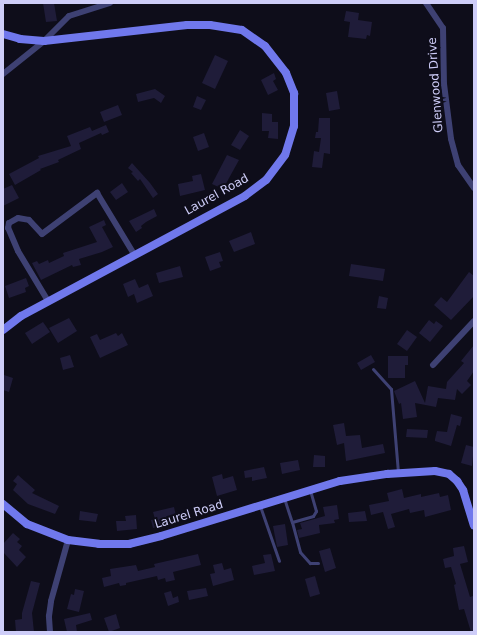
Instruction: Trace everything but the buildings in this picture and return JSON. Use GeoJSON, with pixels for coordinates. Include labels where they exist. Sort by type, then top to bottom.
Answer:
{"type":"FeatureCollection","features":[{"type":"Feature","properties":{"kind":"street"},"geometry":{"type":"LineString","coordinates":[[3,74],[70,16],[110,3]]}},
{"type":"Feature","properties":{"kind":"street","name":"Glenwood Drive"},"geometry":{"type":"LineString","coordinates":[[426,3],[442,28],[444,84],[453,146],[458,165],[474,188]]}},
{"type":"Feature","properties":{"kind":"street","name":"Laurel Road"},"geometry":{"type":"LineString","coordinates":[[3,34],[20,39],[44,40],[187,25],[210,25],[242,30],[265,46],[286,73],[294,94],[294,126],[285,155],[266,180],[245,196],[48,301],[22,316],[3,330]]}},
{"type":"Feature","properties":{"kind":"street"},"geometry":{"type":"LineString","coordinates":[[48,301],[18,251],[8,228],[9,223],[18,218],[29,220],[42,234],[97,193],[134,254]]}},
{"type":"Feature","properties":{"kind":"street"},"geometry":{"type":"LineString","coordinates":[[433,365],[474,321]]}},
{"type":"Feature","properties":{"kind":"street","name":"Laurel Road"},"geometry":{"type":"LineString","coordinates":[[3,504],[27,524],[68,540],[99,544],[129,544],[340,481],[398,473],[435,471],[448,474],[457,481],[463,490],[474,525]]}},
{"type":"Feature","properties":{"kind":"street"},"geometry":{"type":"LineString","coordinates":[[50,632],[48,616],[50,601],[68,540]]}},
{"type":"Feature","properties":{"kind":"lane"},"geometry":{"type":"LineString","coordinates":[[373,369],[391,389],[398,473]]}},
{"type":"Feature","properties":{"kind":"lane"},"geometry":{"type":"LineString","coordinates":[[292,522],[313,516],[316,511],[310,490]]}},
{"type":"Feature","properties":{"kind":"lane"},"geometry":{"type":"LineString","coordinates":[[284,498],[300,552],[310,563],[318,563]]}},
{"type":"Feature","properties":{"kind":"lane"},"geometry":{"type":"LineString","coordinates":[[260,506],[279,561]]}}]}
